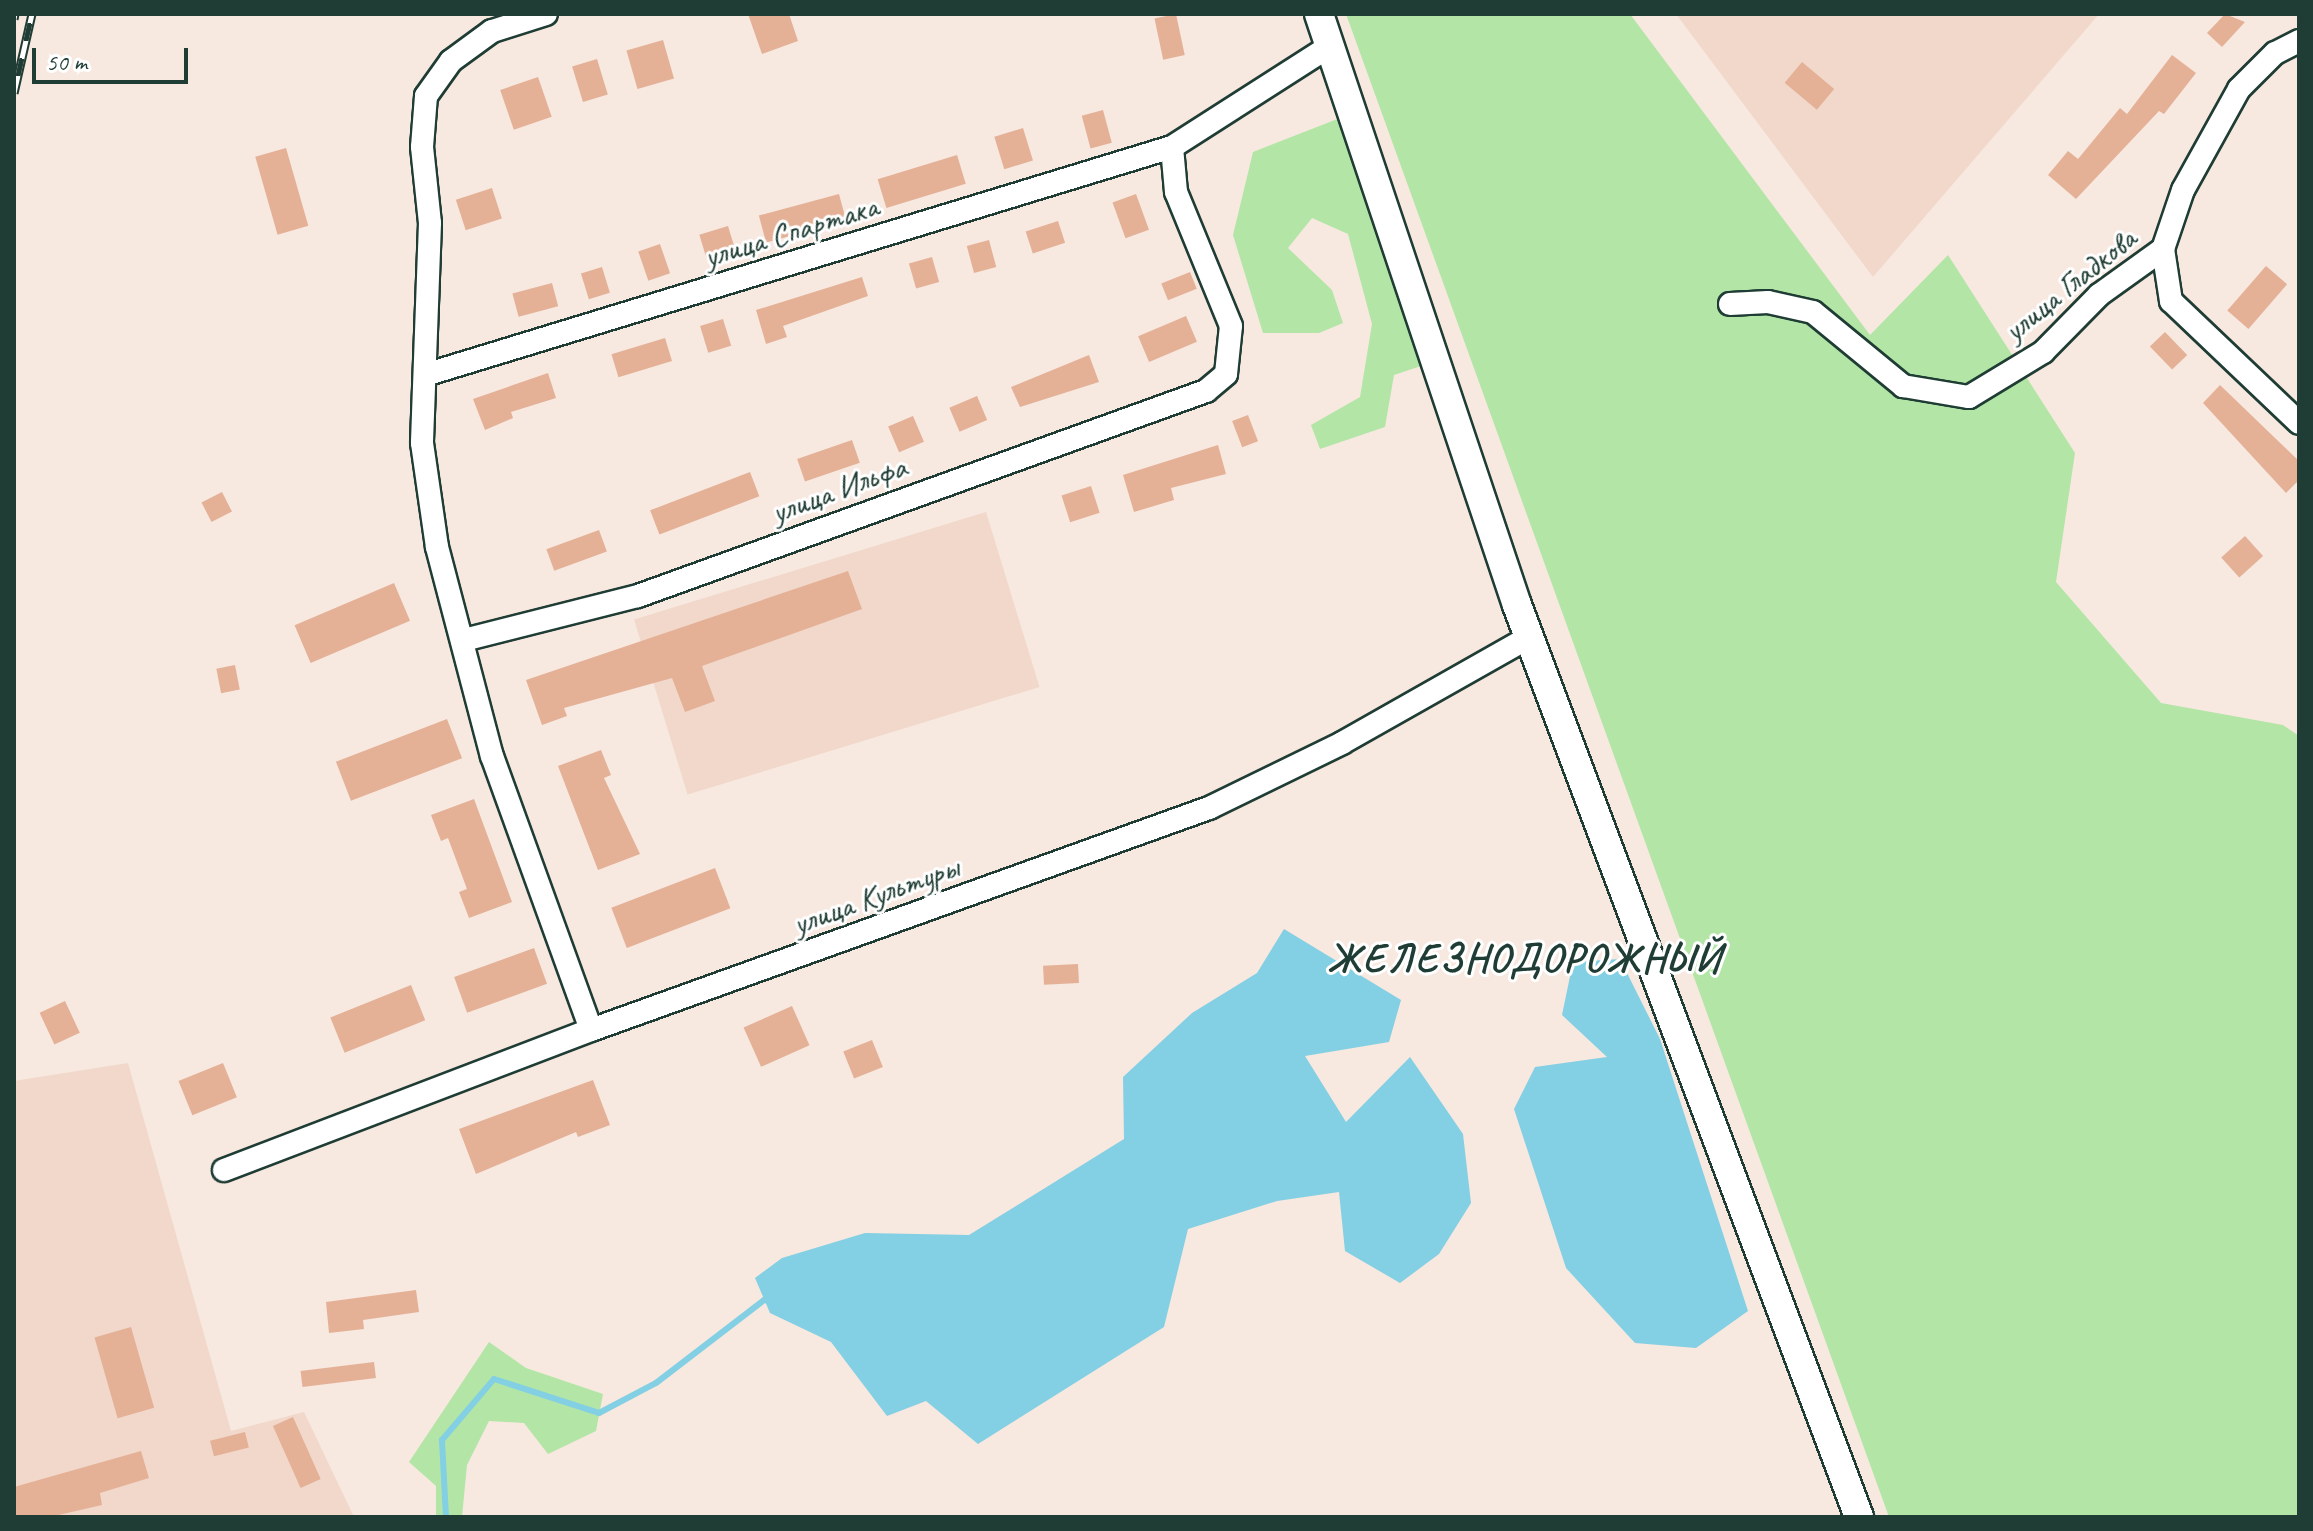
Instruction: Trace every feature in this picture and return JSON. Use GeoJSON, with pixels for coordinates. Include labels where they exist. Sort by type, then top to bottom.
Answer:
{"type":"FeatureCollection","features":[{"type":"Feature","properties":{"kind":"street"},"geometry":{"type":"LineString","coordinates":[[546,14],[492,31],[451,61],[426,96],[422,147],[430,223],[428,374],[422,443],[437,547],[464,640],[492,756],[591,1030]]}},
{"type":"Feature","properties":{"kind":"street"},"geometry":{"type":"LineString","coordinates":[[1319,14],[1529,637],[1859,1517]]}},
{"type":"Feature","properties":{"kind":"street"},"geometry":{"type":"LineString","coordinates":[[2163,249],[2183,190],[2239,89],[2275,53],[2299,41]]}},
{"type":"Feature","properties":{"kind":"street","name":"улица Спартака"},"geometry":{"type":"LineString","coordinates":[[428,374],[1172,147],[1330,46]]}},
{"type":"Feature","properties":{"kind":"street","name":"улица Ильфа"},"geometry":{"type":"LineString","coordinates":[[464,640],[638,596],[1186,400],[1226,374],[1231,326],[1176,192],[1172,147]]}},
{"type":"Feature","properties":{"kind":"street","name":"улица Гладкова"},"geometry":{"type":"LineString","coordinates":[[1730,304],[1768,302],[1813,312],[1903,386],[1969,397],[2043,352],[2099,295],[2163,249],[2171,301],[2299,423]]}},
{"type":"Feature","properties":{"kind":"street","name":"улица Культуры"},"geometry":{"type":"LineString","coordinates":[[224,1170],[591,1030],[1209,808],[1342,743],[1529,637]]}},
{"type":"Feature","properties":{"kind":"shaded area"},"geometry":{"type":"Polygon","coordinates":[[[1676,14],[2099,14],[1873,277],[1676,14]]]}},
{"type":"Feature","properties":{"kind":"shaded area"},"geometry":{"type":"Polygon","coordinates":[[[986,512],[1040,687],[688,795],[634,620],[986,512]]]}},
{"type":"Feature","properties":{"kind":"shaded area"},"geometry":{"type":"Polygon","coordinates":[[[128,1063],[231,1431],[304,1412],[354,1517],[14,1517],[14,1081],[128,1063]]]}},
{"type":"Feature","properties":{"kind":"green space"},"geometry":{"type":"Polygon","coordinates":[[[1346,14],[1630,14],[1870,335],[1948,255],[2075,453],[2056,582],[2161,703],[2283,725],[2299,736],[2299,1517],[1889,1517],[1346,14]]]}},
{"type":"Feature","properties":{"kind":"green space"},"geometry":{"type":"Polygon","coordinates":[[[1340,118],[1424,365],[1394,375],[1385,427],[1320,449],[1311,425],[1360,397],[1372,324],[1348,234],[1312,218],[1288,248],[1332,290],[1343,323],[1319,333],[1263,333],[1233,235],[1253,152],[1340,118]]]}},
{"type":"Feature","properties":{"kind":"green space"},"geometry":{"type":"Polygon","coordinates":[[[489,1342],[526,1368],[603,1394],[596,1431],[548,1454],[524,1423],[489,1421],[467,1465],[462,1517],[436,1517],[436,1486],[409,1462],[489,1342]]]}},
{"type":"Feature","properties":{"kind":"water"},"geometry":{"type":"Polygon","coordinates":[[[1284,929],[1401,1000],[1389,1042],[1305,1056],[1346,1122],[1410,1057],[1463,1134],[1471,1203],[1439,1254],[1400,1283],[1345,1251],[1339,1192],[1277,1201],[1188,1229],[1164,1327],[978,1444],[926,1401],[887,1416],[831,1342],[770,1313],[755,1278],[782,1258],[865,1233],[969,1235],[1124,1139],[1123,1077],[1192,1013],[1257,973],[1284,929]]]}},
{"type":"Feature","properties":{"kind":"water"},"geometry":{"type":"Polygon","coordinates":[[[1620,959],[1660,1039],[1748,1311],[1696,1348],[1635,1343],[1566,1268],[1514,1109],[1535,1067],[1607,1057],[1562,1015],[1573,962],[1620,959]]]}},
{"type":"Feature","properties":{"kind":"building"},"geometry":{"type":"Polygon","coordinates":[[[748,14],[789,14],[798,41],[762,54],[748,14]]]}},
{"type":"Feature","properties":{"kind":"building"},"geometry":{"type":"Polygon","coordinates":[[[1176,14],[1185,55],[1163,60],[1154,19],[1176,14]]]}},
{"type":"Feature","properties":{"kind":"building"},"geometry":{"type":"Polygon","coordinates":[[[2225,14],[2245,22],[2222,47],[2207,33],[2225,14]]]}},
{"type":"Feature","properties":{"kind":"building"},"geometry":{"type":"Polygon","coordinates":[[[663,40],[674,78],[637,89],[626,50],[663,40]]]}},
{"type":"Feature","properties":{"kind":"building"},"geometry":{"type":"Polygon","coordinates":[[[2172,55],[2196,73],[2164,114],[2159,111],[2076,199],[2048,175],[2068,151],[2078,159],[2120,108],[2127,114],[2172,55]]]}},
{"type":"Feature","properties":{"kind":"building"},"geometry":{"type":"Polygon","coordinates":[[[597,59],[608,94],[583,102],[572,67],[597,59]]]}},
{"type":"Feature","properties":{"kind":"building"},"geometry":{"type":"Polygon","coordinates":[[[1802,62],[1834,89],[1817,110],[1785,83],[1802,62]]]}},
{"type":"Feature","properties":{"kind":"building"},"geometry":{"type":"Polygon","coordinates":[[[538,77],[552,117],[514,130],[500,90],[538,77]]]}},
{"type":"Feature","properties":{"kind":"building"},"geometry":{"type":"Polygon","coordinates":[[[1103,110],[1112,143],[1091,149],[1082,116],[1103,110]]]}},
{"type":"Feature","properties":{"kind":"building"},"geometry":{"type":"Polygon","coordinates":[[[1023,128],[1033,161],[1004,169],[994,137],[1023,128]]]}},
{"type":"Feature","properties":{"kind":"building"},"geometry":{"type":"Polygon","coordinates":[[[286,148],[308,226],[278,235],[255,157],[286,148]]]}},
{"type":"Feature","properties":{"kind":"building"},"geometry":{"type":"Polygon","coordinates":[[[957,155],[966,184],[886,208],[878,179],[957,155]]]}},
{"type":"Feature","properties":{"kind":"building"},"geometry":{"type":"Polygon","coordinates":[[[492,188],[502,218],[466,230],[456,200],[492,188]]]}},
{"type":"Feature","properties":{"kind":"building"},"geometry":{"type":"Polygon","coordinates":[[[839,194],[846,221],[766,243],[759,215],[839,194]]]}},
{"type":"Feature","properties":{"kind":"building"},"geometry":{"type":"Polygon","coordinates":[[[1136,194],[1149,230],[1126,238],[1113,203],[1136,194]]]}},
{"type":"Feature","properties":{"kind":"building"},"geometry":{"type":"Polygon","coordinates":[[[1058,221],[1065,243],[1033,253],[1026,232],[1058,221]]]}},
{"type":"Feature","properties":{"kind":"building"},"geometry":{"type":"Polygon","coordinates":[[[728,226],[736,253],[707,262],[699,235],[728,226]]]}},
{"type":"Feature","properties":{"kind":"building"},"geometry":{"type":"Polygon","coordinates":[[[989,240],[996,267],[974,273],[967,246],[989,240]]]}},
{"type":"Feature","properties":{"kind":"building"},"geometry":{"type":"Polygon","coordinates":[[[660,244],[670,273],[648,281],[638,251],[660,244]]]}},
{"type":"Feature","properties":{"kind":"building"},"geometry":{"type":"Polygon","coordinates":[[[932,257],[939,282],[916,289],[909,264],[932,257]]]}},
{"type":"Feature","properties":{"kind":"building"},"geometry":{"type":"Polygon","coordinates":[[[2266,266],[2287,284],[2248,329],[2227,311],[2266,266]]]}},
{"type":"Feature","properties":{"kind":"building"},"geometry":{"type":"Polygon","coordinates":[[[602,267],[610,293],[589,299],[581,273],[602,267]]]}},
{"type":"Feature","properties":{"kind":"building"},"geometry":{"type":"Polygon","coordinates":[[[1190,272],[1197,289],[1168,300],[1161,284],[1190,272]]]}},
{"type":"Feature","properties":{"kind":"building"},"geometry":{"type":"Polygon","coordinates":[[[862,277],[868,296],[783,326],[787,337],[766,344],[756,310],[862,277]]]}},
{"type":"Feature","properties":{"kind":"building"},"geometry":{"type":"Polygon","coordinates":[[[552,283],[558,306],[519,317],[512,294],[552,283]]]}},
{"type":"Feature","properties":{"kind":"building"},"geometry":{"type":"Polygon","coordinates":[[[1186,316],[1197,342],[1149,362],[1138,336],[1186,316]]]}},
{"type":"Feature","properties":{"kind":"building"},"geometry":{"type":"Polygon","coordinates":[[[723,319],[731,346],[708,353],[700,326],[723,319]]]}},
{"type":"Feature","properties":{"kind":"building"},"geometry":{"type":"Polygon","coordinates":[[[2165,332],[2187,355],[2172,370],[2150,347],[2165,332]]]}},
{"type":"Feature","properties":{"kind":"building"},"geometry":{"type":"Polygon","coordinates":[[[665,338],[672,361],[618,377],[611,354],[665,338]]]}},
{"type":"Feature","properties":{"kind":"building"},"geometry":{"type":"Polygon","coordinates":[[[1089,355],[1099,382],[1020,407],[1011,387],[1089,355]]]}},
{"type":"Feature","properties":{"kind":"building"},"geometry":{"type":"Polygon","coordinates":[[[548,373],[556,398],[511,412],[513,418],[485,430],[473,399],[548,373]]]}},
{"type":"Feature","properties":{"kind":"building"},"geometry":{"type":"Polygon","coordinates":[[[2220,385],[2299,461],[2299,480],[2286,493],[2203,403],[2220,385]]]}},
{"type":"Feature","properties":{"kind":"building"},"geometry":{"type":"Polygon","coordinates":[[[977,396],[987,420],[960,432],[949,408],[977,396]]]}},
{"type":"Feature","properties":{"kind":"building"},"geometry":{"type":"Polygon","coordinates":[[[1248,415],[1258,441],[1242,447],[1232,421],[1248,415]]]}},
{"type":"Feature","properties":{"kind":"building"},"geometry":{"type":"Polygon","coordinates":[[[913,416],[924,442],[899,452],[888,427],[913,416]]]}},
{"type":"Feature","properties":{"kind":"building"},"geometry":{"type":"Polygon","coordinates":[[[852,440],[860,463],[805,482],[797,459],[852,440]]]}},
{"type":"Feature","properties":{"kind":"building"},"geometry":{"type":"Polygon","coordinates":[[[1218,445],[1226,474],[1171,488],[1174,500],[1134,512],[1123,475],[1218,445]]]}},
{"type":"Feature","properties":{"kind":"building"},"geometry":{"type":"Polygon","coordinates":[[[750,472],[759,496],[659,535],[650,510],[750,472]]]}},
{"type":"Feature","properties":{"kind":"building"},"geometry":{"type":"Polygon","coordinates":[[[1091,486],[1100,513],[1070,522],[1062,496],[1091,486]]]}},
{"type":"Feature","properties":{"kind":"building"},"geometry":{"type":"Polygon","coordinates":[[[222,492],[232,512],[211,522],[202,502],[222,492]]]}},
{"type":"Feature","properties":{"kind":"building"},"geometry":{"type":"Polygon","coordinates":[[[599,530],[607,552],[554,571],[546,549],[599,530]]]}},
{"type":"Feature","properties":{"kind":"building"},"geometry":{"type":"Polygon","coordinates":[[[2245,536],[2263,556],[2239,577],[2221,557],[2245,536]]]}},
{"type":"Feature","properties":{"kind":"building"},"geometry":{"type":"Polygon","coordinates":[[[848,571],[862,609],[702,666],[715,701],[685,712],[672,678],[564,708],[567,716],[542,725],[526,680],[848,571]]]}},
{"type":"Feature","properties":{"kind":"building"},"geometry":{"type":"Polygon","coordinates":[[[394,583],[410,621],[311,663],[295,625],[394,583]]]}},
{"type":"Feature","properties":{"kind":"building"},"geometry":{"type":"Polygon","coordinates":[[[235,665],[240,690],[221,693],[216,669],[235,665]]]}},
{"type":"Feature","properties":{"kind":"building"},"geometry":{"type":"Polygon","coordinates":[[[447,719],[462,758],[351,801],[336,762],[447,719]]]}},
{"type":"Feature","properties":{"kind":"building"},"geometry":{"type":"Polygon","coordinates":[[[601,750],[611,775],[604,778],[640,854],[598,870],[558,766],[601,750]]]}},
{"type":"Feature","properties":{"kind":"building"},"geometry":{"type":"Polygon","coordinates":[[[474,799],[512,902],[469,918],[459,892],[467,889],[448,838],[441,841],[431,815],[474,799]]]}},
{"type":"Feature","properties":{"kind":"building"},"geometry":{"type":"Polygon","coordinates":[[[715,868],[730,908],[627,948],[611,908],[715,868]]]}},
{"type":"Feature","properties":{"kind":"building"},"geometry":{"type":"Polygon","coordinates":[[[534,948],[547,984],[467,1013],[454,977],[534,948]]]}},
{"type":"Feature","properties":{"kind":"building"},"geometry":{"type":"Polygon","coordinates":[[[1078,964],[1079,983],[1044,985],[1043,966],[1078,964]]]}},
{"type":"Feature","properties":{"kind":"building"},"geometry":{"type":"Polygon","coordinates":[[[411,985],[425,1020],[345,1053],[330,1018],[411,985]]]}},
{"type":"Feature","properties":{"kind":"building"},"geometry":{"type":"Polygon","coordinates":[[[65,1001],[80,1033],[54,1045],[40,1013],[65,1001]]]}},
{"type":"Feature","properties":{"kind":"building"},"geometry":{"type":"Polygon","coordinates":[[[792,1006],[809,1045],[761,1067],[744,1028],[792,1006]]]}},
{"type":"Feature","properties":{"kind":"building"},"geometry":{"type":"Polygon","coordinates":[[[872,1040],[883,1067],[854,1079],[843,1052],[872,1040]]]}},
{"type":"Feature","properties":{"kind":"building"},"geometry":{"type":"Polygon","coordinates":[[[223,1063],[237,1097],[192,1115],[178,1081],[223,1063]]]}},
{"type":"Feature","properties":{"kind":"building"},"geometry":{"type":"Polygon","coordinates":[[[593,1080],[610,1125],[578,1137],[576,1132],[476,1174],[459,1129],[593,1080]]]}},
{"type":"Feature","properties":{"kind":"building"},"geometry":{"type":"Polygon","coordinates":[[[416,1290],[419,1312],[363,1320],[364,1329],[329,1333],[326,1302],[416,1290]]]}},
{"type":"Feature","properties":{"kind":"building"},"geometry":{"type":"Polygon","coordinates":[[[131,1327],[154,1408],[118,1418],[94,1337],[131,1327]]]}},
{"type":"Feature","properties":{"kind":"building"},"geometry":{"type":"Polygon","coordinates":[[[374,1362],[376,1378],[303,1387],[301,1371],[374,1362]]]}},
{"type":"Feature","properties":{"kind":"building"},"geometry":{"type":"Polygon","coordinates":[[[293,1417],[321,1479],[301,1488],[273,1426],[293,1417]]]}},
{"type":"Feature","properties":{"kind":"building"},"geometry":{"type":"Polygon","coordinates":[[[245,1432],[249,1448],[214,1456],[210,1441],[245,1432]]]}},
{"type":"Feature","properties":{"kind":"building"},"geometry":{"type":"Polygon","coordinates":[[[141,1451],[149,1478],[100,1493],[102,1505],[50,1517],[14,1517],[14,1487],[141,1451]]]}},
{"type":"Feature","properties":{"kind":"waterway"},"geometry":{"type":"LineString","coordinates":[[446,1517],[442,1440],[494,1379],[599,1413],[656,1383],[764,1300],[772,1301]]}},
{"type":"Feature","properties":{"kind":"railway"},"geometry":{"type":"LineString","coordinates":[[14,19],[15,14]]}},
{"type":"Feature","properties":{"kind":"railway"},"geometry":{"type":"LineString","coordinates":[[14,93],[32,14]]}},
{"type":"Feature","properties":{"kind":"district","name":"ЖЕЛЕЗНОДОРОЖНЫЙ"},"geometry":{"type":"Point","coordinates":[1525,958]}}]}
